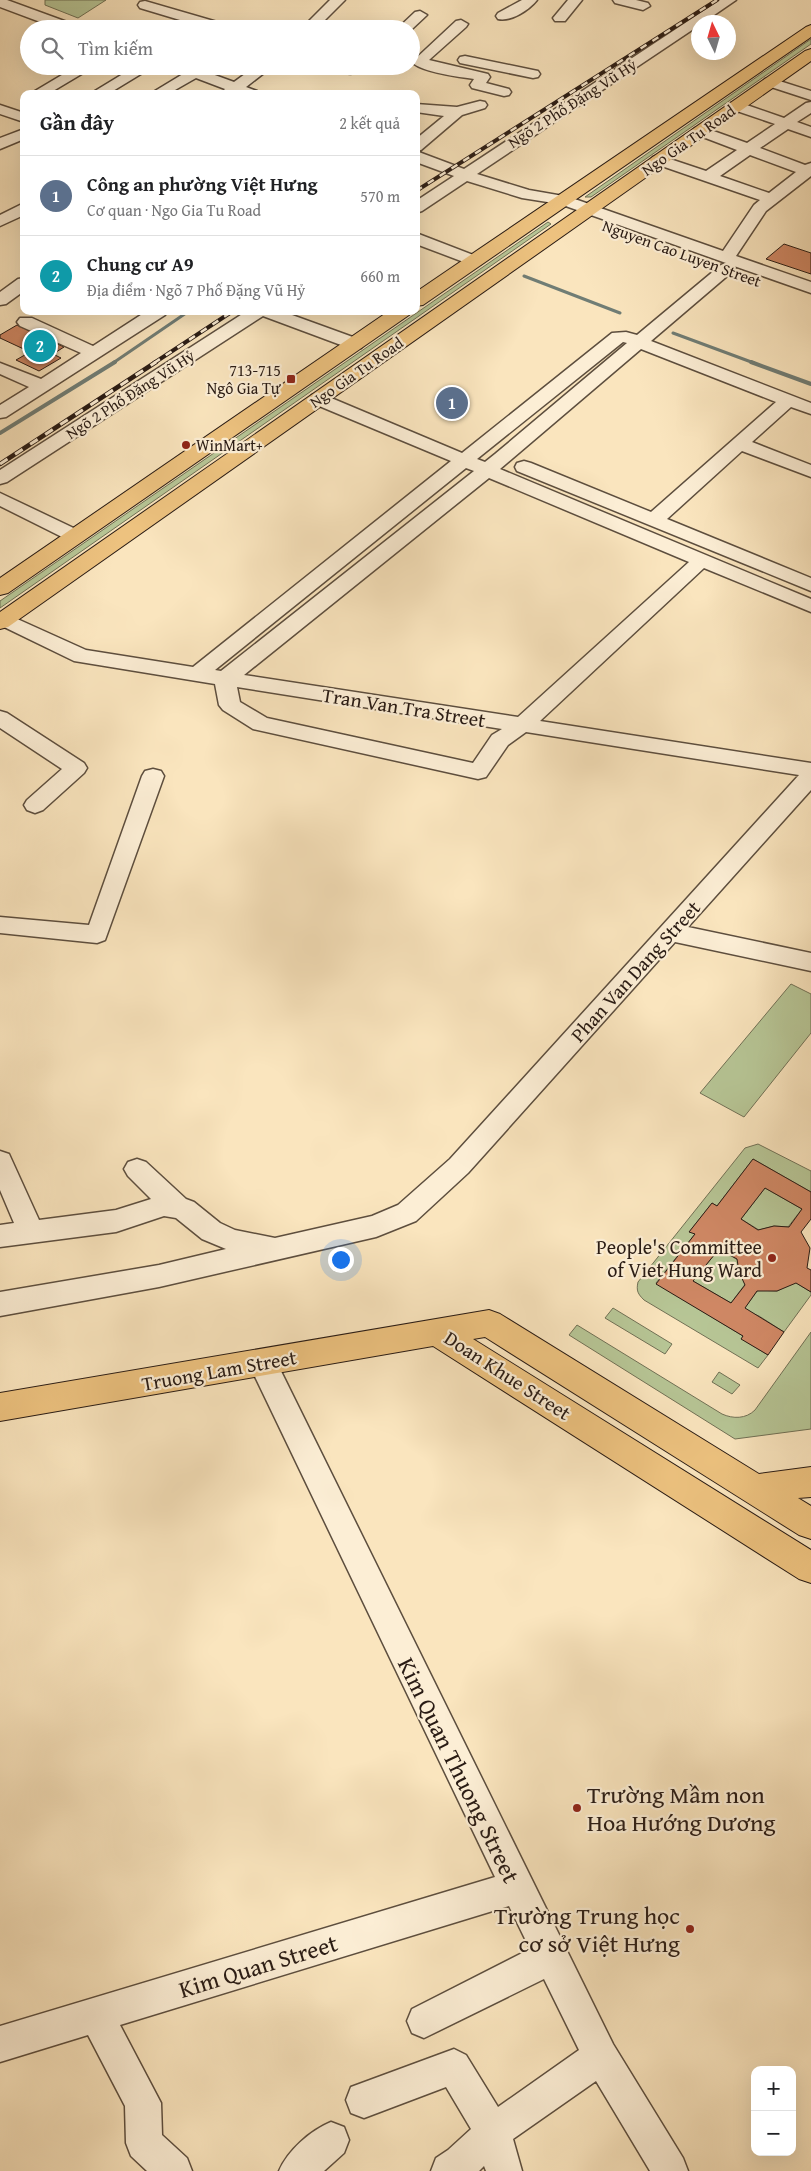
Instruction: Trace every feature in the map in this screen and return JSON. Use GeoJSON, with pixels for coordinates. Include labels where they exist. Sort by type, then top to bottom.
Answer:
{"type":"FeatureCollection","features":[{"type":"Feature","properties":{"kind":"main road","name":"Ngo Gia Tu Road"},"geometry":{"type":"LineString","coordinates":[[420,299],[475,261],[553,202],[811,30]]}},
{"type":"Feature","properties":{"kind":"main road","name":"Ngo Gia Tu Road"},"geometry":{"type":"LineString","coordinates":[[2,620],[811,54]]}},
{"type":"Feature","properties":{"kind":"main road","name":"Ngo Gia Tu Road"},"geometry":{"type":"LineString","coordinates":[[0,588],[396,315]]}},
{"type":"Feature","properties":{"kind":"main road","name":"Doan Khue Street"},"geometry":{"type":"LineString","coordinates":[[437,1332],[489,1323],[811,1524]]}},
{"type":"Feature","properties":{"kind":"main road","name":"Truong Lam Street"},"geometry":{"type":"LineString","coordinates":[[0,1407],[437,1332]]}},
{"type":"Feature","properties":{"kind":"main road","name":"Doan Khue Street"},"geometry":{"type":"LineString","coordinates":[[437,1332],[811,1568]]}},
{"type":"Feature","properties":{"kind":"main road"},"geometry":{"type":"LineString","coordinates":[[755,1489],[811,1482]]}},
{"type":"Feature","properties":{"kind":"street"},"geometry":{"type":"LineString","coordinates":[[317,20],[338,0]]}},
{"type":"Feature","properties":{"kind":"street"},"geometry":{"type":"LineString","coordinates":[[503,16],[522,7],[530,0]]}},
{"type":"Feature","properties":{"kind":"street"},"geometry":{"type":"LineString","coordinates":[[560,18],[575,0]]}},
{"type":"Feature","properties":{"kind":"street"},"geometry":{"type":"LineString","coordinates":[[620,0],[643,6]]}},
{"type":"Feature","properties":{"kind":"street","name":"Ngõ 2 Phố Đặng Vũ Hỷ"},"geometry":{"type":"LineString","coordinates":[[420,205],[464,174],[729,0]]}},
{"type":"Feature","properties":{"kind":"street"},"geometry":{"type":"LineString","coordinates":[[148,3],[199,20]]}},
{"type":"Feature","properties":{"kind":"street"},"geometry":{"type":"LineString","coordinates":[[6,4],[49,20]]}},
{"type":"Feature","properties":{"kind":"street"},"geometry":{"type":"LineString","coordinates":[[414,20],[420,15]]}},
{"type":"Feature","properties":{"kind":"street"},"geometry":{"type":"LineString","coordinates":[[420,61],[461,24]]}},
{"type":"Feature","properties":{"kind":"street"},"geometry":{"type":"LineString","coordinates":[[420,50],[533,74]]}},
{"type":"Feature","properties":{"kind":"street"},"geometry":{"type":"LineString","coordinates":[[420,62],[483,77],[477,85],[504,92]]}},
{"type":"Feature","properties":{"kind":"street"},"geometry":{"type":"LineString","coordinates":[[44,90],[72,75]]}},
{"type":"Feature","properties":{"kind":"street"},"geometry":{"type":"LineString","coordinates":[[104,90],[131,75]]}},
{"type":"Feature","properties":{"kind":"street"},"geometry":{"type":"LineString","coordinates":[[164,90],[191,75]]}},
{"type":"Feature","properties":{"kind":"street"},"geometry":{"type":"LineString","coordinates":[[199,75],[230,90]]}},
{"type":"Feature","properties":{"kind":"street"},"geometry":{"type":"LineString","coordinates":[[233,90],[254,75]]}},
{"type":"Feature","properties":{"kind":"street"},"geometry":{"type":"LineString","coordinates":[[770,82],[811,96]]}},
{"type":"Feature","properties":{"kind":"street"},"geometry":{"type":"LineString","coordinates":[[420,100],[470,110],[480,105]]}},
{"type":"Feature","properties":{"kind":"street"},"geometry":{"type":"LineString","coordinates":[[2,110],[20,103]]}},
{"type":"Feature","properties":{"kind":"street"},"geometry":{"type":"LineString","coordinates":[[736,106],[811,132]]}},
{"type":"Feature","properties":{"kind":"street"},"geometry":{"type":"LineString","coordinates":[[707,178],[811,106]]}},
{"type":"Feature","properties":{"kind":"street"},"geometry":{"type":"LineString","coordinates":[[420,143],[452,108]]}},
{"type":"Feature","properties":{"kind":"street"},"geometry":{"type":"LineString","coordinates":[[2,110],[20,117]]}},
{"type":"Feature","properties":{"kind":"street"},"geometry":{"type":"LineString","coordinates":[[700,131],[809,170]]}},
{"type":"Feature","properties":{"kind":"street"},"geometry":{"type":"LineString","coordinates":[[0,144],[20,135]]}},
{"type":"Feature","properties":{"kind":"street","name":"Nguyen Cao Luyen Street"},"geometry":{"type":"LineString","coordinates":[[420,158],[464,174],[584,213],[722,263],[811,298]]}},
{"type":"Feature","properties":{"kind":"street"},"geometry":{"type":"LineString","coordinates":[[658,160],[772,199]]}},
{"type":"Feature","properties":{"kind":"street"},"geometry":{"type":"LineString","coordinates":[[197,674],[479,448],[629,338],[722,263],[754,215],[809,170]]}},
{"type":"Feature","properties":{"kind":"street"},"geometry":{"type":"LineString","coordinates":[[0,222],[20,210]]}},
{"type":"Feature","properties":{"kind":"street"},"geometry":{"type":"LineString","coordinates":[[420,240],[475,261]]}},
{"type":"Feature","properties":{"kind":"street","name":"Nguyen Cao Luyen Street"},"geometry":{"type":"LineString","coordinates":[[722,263],[811,288]]}},
{"type":"Feature","properties":{"kind":"street"},"geometry":{"type":"LineString","coordinates":[[1,298],[20,286]]}},
{"type":"Feature","properties":{"kind":"street"},"geometry":{"type":"LineString","coordinates":[[0,413],[153,315]]}},
{"type":"Feature","properties":{"kind":"street","name":"Ngõ 2 Phố Đặng Vũ Hỷ"},"geometry":{"type":"LineString","coordinates":[[0,478],[253,315]]}},
{"type":"Feature","properties":{"kind":"street"},"geometry":{"type":"LineString","coordinates":[[276,315],[355,344]]}},
{"type":"Feature","properties":{"kind":"street"},"geometry":{"type":"LineString","coordinates":[[26,322],[94,353]]}},
{"type":"Feature","properties":{"kind":"street"},"geometry":{"type":"LineString","coordinates":[[629,338],[811,409]]}},
{"type":"Feature","properties":{"kind":"street"},"geometry":{"type":"LineString","coordinates":[[629,338],[502,458],[225,679],[230,705],[261,724],[478,772],[500,740],[522,726],[702,560]]}},
{"type":"Feature","properties":{"kind":"street"},"geometry":{"type":"LineString","coordinates":[[0,368],[42,386]]}},
{"type":"Feature","properties":{"kind":"street"},"geometry":{"type":"LineString","coordinates":[[325,393],[408,428],[464,460],[811,606]]}},
{"type":"Feature","properties":{"kind":"street"},"geometry":{"type":"LineString","coordinates":[[654,520],[787,400]]}},
{"type":"Feature","properties":{"kind":"street"},"geometry":{"type":"LineString","coordinates":[[408,428],[479,448],[811,585]]}},
{"type":"Feature","properties":{"kind":"street"},"geometry":{"type":"LineString","coordinates":[[740,444],[811,471]]}},
{"type":"Feature","properties":{"kind":"street"},"geometry":{"type":"LineString","coordinates":[[0,499],[75,536]]}},
{"type":"Feature","properties":{"kind":"street","name":"Tran Van Tra Street"},"geometry":{"type":"LineString","coordinates":[[2,620],[81,656],[811,770]]}},
{"type":"Feature","properties":{"kind":"street"},"geometry":{"type":"LineString","coordinates":[[0,718],[76,768],[35,805]]}},
{"type":"Feature","properties":{"kind":"street"},"geometry":{"type":"LineString","coordinates":[[0,925],[97,934],[153,776]]}},
{"type":"Feature","properties":{"kind":"street","name":"Phan Van Dang Street"},"geometry":{"type":"LineString","coordinates":[[0,1304],[153,1277],[376,1226],[399,1218],[413,1208],[459,1166],[811,776]]}},
{"type":"Feature","properties":{"kind":"street"},"geometry":{"type":"LineString","coordinates":[[669,932],[811,962]]}},
{"type":"Feature","properties":{"kind":"street"},"geometry":{"type":"LineString","coordinates":[[0,1161],[32,1233]]}},
{"type":"Feature","properties":{"kind":"street"},"geometry":{"type":"LineString","coordinates":[[137,1170],[177,1207]]}},
{"type":"Feature","properties":{"kind":"street"},"geometry":{"type":"LineString","coordinates":[[0,1236],[123,1219],[164,1205],[173,1204],[185,1210],[211,1231],[231,1240],[277,1249]]}},
{"type":"Feature","properties":{"kind":"street","name":"Kim Quan Thuong Street"},"geometry":{"type":"LineString","coordinates":[[262,1362],[601,2056],[670,2171]]}},
{"type":"Feature","properties":{"kind":"street","name":"Kim Quan Street"},"geometry":{"type":"LineString","coordinates":[[0,2044],[517,1887]]}},
{"type":"Feature","properties":{"kind":"street"},"geometry":{"type":"LineString","coordinates":[[424,2021],[552,1957]]}},
{"type":"Feature","properties":{"kind":"street"},"geometry":{"type":"LineString","coordinates":[[96,2015],[144,2103],[144,2143],[174,2171]]}},
{"type":"Feature","properties":{"kind":"street"},"geometry":{"type":"LineString","coordinates":[[449,2171],[461,2163],[493,2132],[601,2056]]}},
{"type":"Feature","properties":{"kind":"street"},"geometry":{"type":"LineString","coordinates":[[364,2100],[454,2067],[493,2132],[504,2171]]}},
{"type":"Feature","properties":{"kind":"street"},"geometry":{"type":"LineString","coordinates":[[297,2171],[331,2140]]}},
{"type":"Feature","properties":{"kind":"green space"},"geometry":{"type":"Polygon","coordinates":[[[45,0],[106,0],[78,18],[45,5],[45,0]]]}},
{"type":"Feature","properties":{"kind":"green space"},"geometry":{"type":"Polygon","coordinates":[[[811,39],[811,44],[591,197],[585,197],[811,39]]]}},
{"type":"Feature","properties":{"kind":"green space"},"geometry":{"type":"Polygon","coordinates":[[[548,222],[551,224],[0,608],[0,601],[414,315],[420,315],[420,311],[548,222]]]}},
{"type":"Feature","properties":{"kind":"green space"},"geometry":{"type":"Polygon","coordinates":[[[791,984],[811,994],[811,1033],[744,1117],[700,1093],[791,984]]]}},
{"type":"Feature","properties":{"kind":"green space"},"geometry":{"type":"Polygon","coordinates":[[[758,1144],[811,1171],[811,1192],[753,1159],[717,1206],[712,1203],[690,1231],[695,1234],[656,1283],[743,1336],[742,1339],[768,1355],[758,1368],[644,1300],[637,1288],[638,1282],[745,1148],[758,1144]]]}},
{"type":"Feature","properties":{"kind":"green space"},"geometry":{"type":"Polygon","coordinates":[[[765,1188],[802,1209],[788,1227],[774,1226],[759,1230],[741,1219],[765,1188]]]}},
{"type":"Feature","properties":{"kind":"green space"},"geometry":{"type":"Polygon","coordinates":[[[719,1249],[738,1260],[739,1272],[746,1283],[731,1303],[693,1281],[719,1249]]]}},
{"type":"Feature","properties":{"kind":"green space"},"geometry":{"type":"Polygon","coordinates":[[[795,1282],[811,1292],[811,1295],[784,1332],[759,1316],[743,1310],[758,1290],[777,1291],[795,1282]]]}},
{"type":"Feature","properties":{"kind":"green space"},"geometry":{"type":"Polygon","coordinates":[[[613,1308],[672,1344],[665,1354],[605,1318],[613,1308]]]}},
{"type":"Feature","properties":{"kind":"green space"},"geometry":{"type":"Polygon","coordinates":[[[577,1325],[722,1414],[731,1417],[744,1417],[755,1410],[811,1332],[811,1429],[735,1439],[569,1335],[577,1325]]]}},
{"type":"Feature","properties":{"kind":"green space"},"geometry":{"type":"Polygon","coordinates":[[[719,1372],[740,1385],[732,1394],[712,1382],[719,1372]]]}},
{"type":"Feature","properties":{"kind":"building"},"geometry":{"type":"Polygon","coordinates":[[[784,244],[811,253],[811,274],[766,259],[784,244]]]}},
{"type":"Feature","properties":{"kind":"building"},"geometry":{"type":"Polygon","coordinates":[[[17,325],[64,347],[53,354],[61,358],[39,371],[16,360],[30,352],[0,338],[0,335],[17,325]]]}},
{"type":"Feature","properties":{"kind":"building","name":"People's Committee of Viet Hung Ward"},"geometry":{"type":"Polygon","coordinates":[[[753,1159],[811,1192],[811,1219],[801,1232],[810,1248],[807,1268],[811,1270],[811,1292],[796,1283],[777,1291],[757,1291],[745,1308],[784,1332],[768,1355],[741,1339],[743,1336],[656,1284],[695,1234],[689,1232],[712,1203],[717,1206],[753,1159]],[[765,1188],[741,1219],[758,1230],[774,1226],[789,1227],[802,1209],[765,1188]],[[719,1249],[693,1281],[731,1303],[745,1285],[739,1272],[737,1259],[719,1249]]]}},
{"type":"Feature","properties":{"kind":"waterway"},"geometry":{"type":"LineString","coordinates":[[524,276],[620,313]]}},
{"type":"Feature","properties":{"kind":"waterway"},"geometry":{"type":"LineString","coordinates":[[113,363],[183,315]]}},
{"type":"Feature","properties":{"kind":"waterway"},"geometry":{"type":"LineString","coordinates":[[673,333],[754,363]]}},
{"type":"Feature","properties":{"kind":"waterway"},"geometry":{"type":"LineString","coordinates":[[0,433],[115,362]]}},
{"type":"Feature","properties":{"kind":"waterway"},"geometry":{"type":"LineString","coordinates":[[751,362],[811,384]]}},
{"type":"Feature","properties":{"kind":"railway"},"geometry":{"type":"LineString","coordinates":[[420,188],[717,0]]}},
{"type":"Feature","properties":{"kind":"railway"},"geometry":{"type":"LineString","coordinates":[[154,363],[227,315]]}},
{"type":"Feature","properties":{"kind":"railway"},"geometry":{"type":"LineString","coordinates":[[0,464],[156,362]]}},
{"type":"Feature","properties":{"kind":"place","name":"Chung cư A9"},"geometry":{"type":"Point","coordinates":[40,346]}},
{"type":"Feature","properties":{"kind":"place","name":"713-715 Ngô Gia Tự"},"geometry":{"type":"Point","coordinates":[291,379]}},
{"type":"Feature","properties":{"kind":"place","name":"Công an phường Việt Hưng"},"geometry":{"type":"Point","coordinates":[452,403]}},
{"type":"Feature","properties":{"kind":"place","name":"WinMart+"},"geometry":{"type":"Point","coordinates":[186,445]}},
{"type":"Feature","properties":{"kind":"place","name":"People's Committee of Viet Hung Ward"},"geometry":{"type":"Point","coordinates":[772,1258]}},
{"type":"Feature","properties":{"kind":"place","name":"Trường Mầm non Hoa Hướng Dương"},"geometry":{"type":"Point","coordinates":[577,1808]}},
{"type":"Feature","properties":{"kind":"place","name":"Trường Trung học cơ sở Việt Hưng"},"geometry":{"type":"Point","coordinates":[690,1929]}}]}
